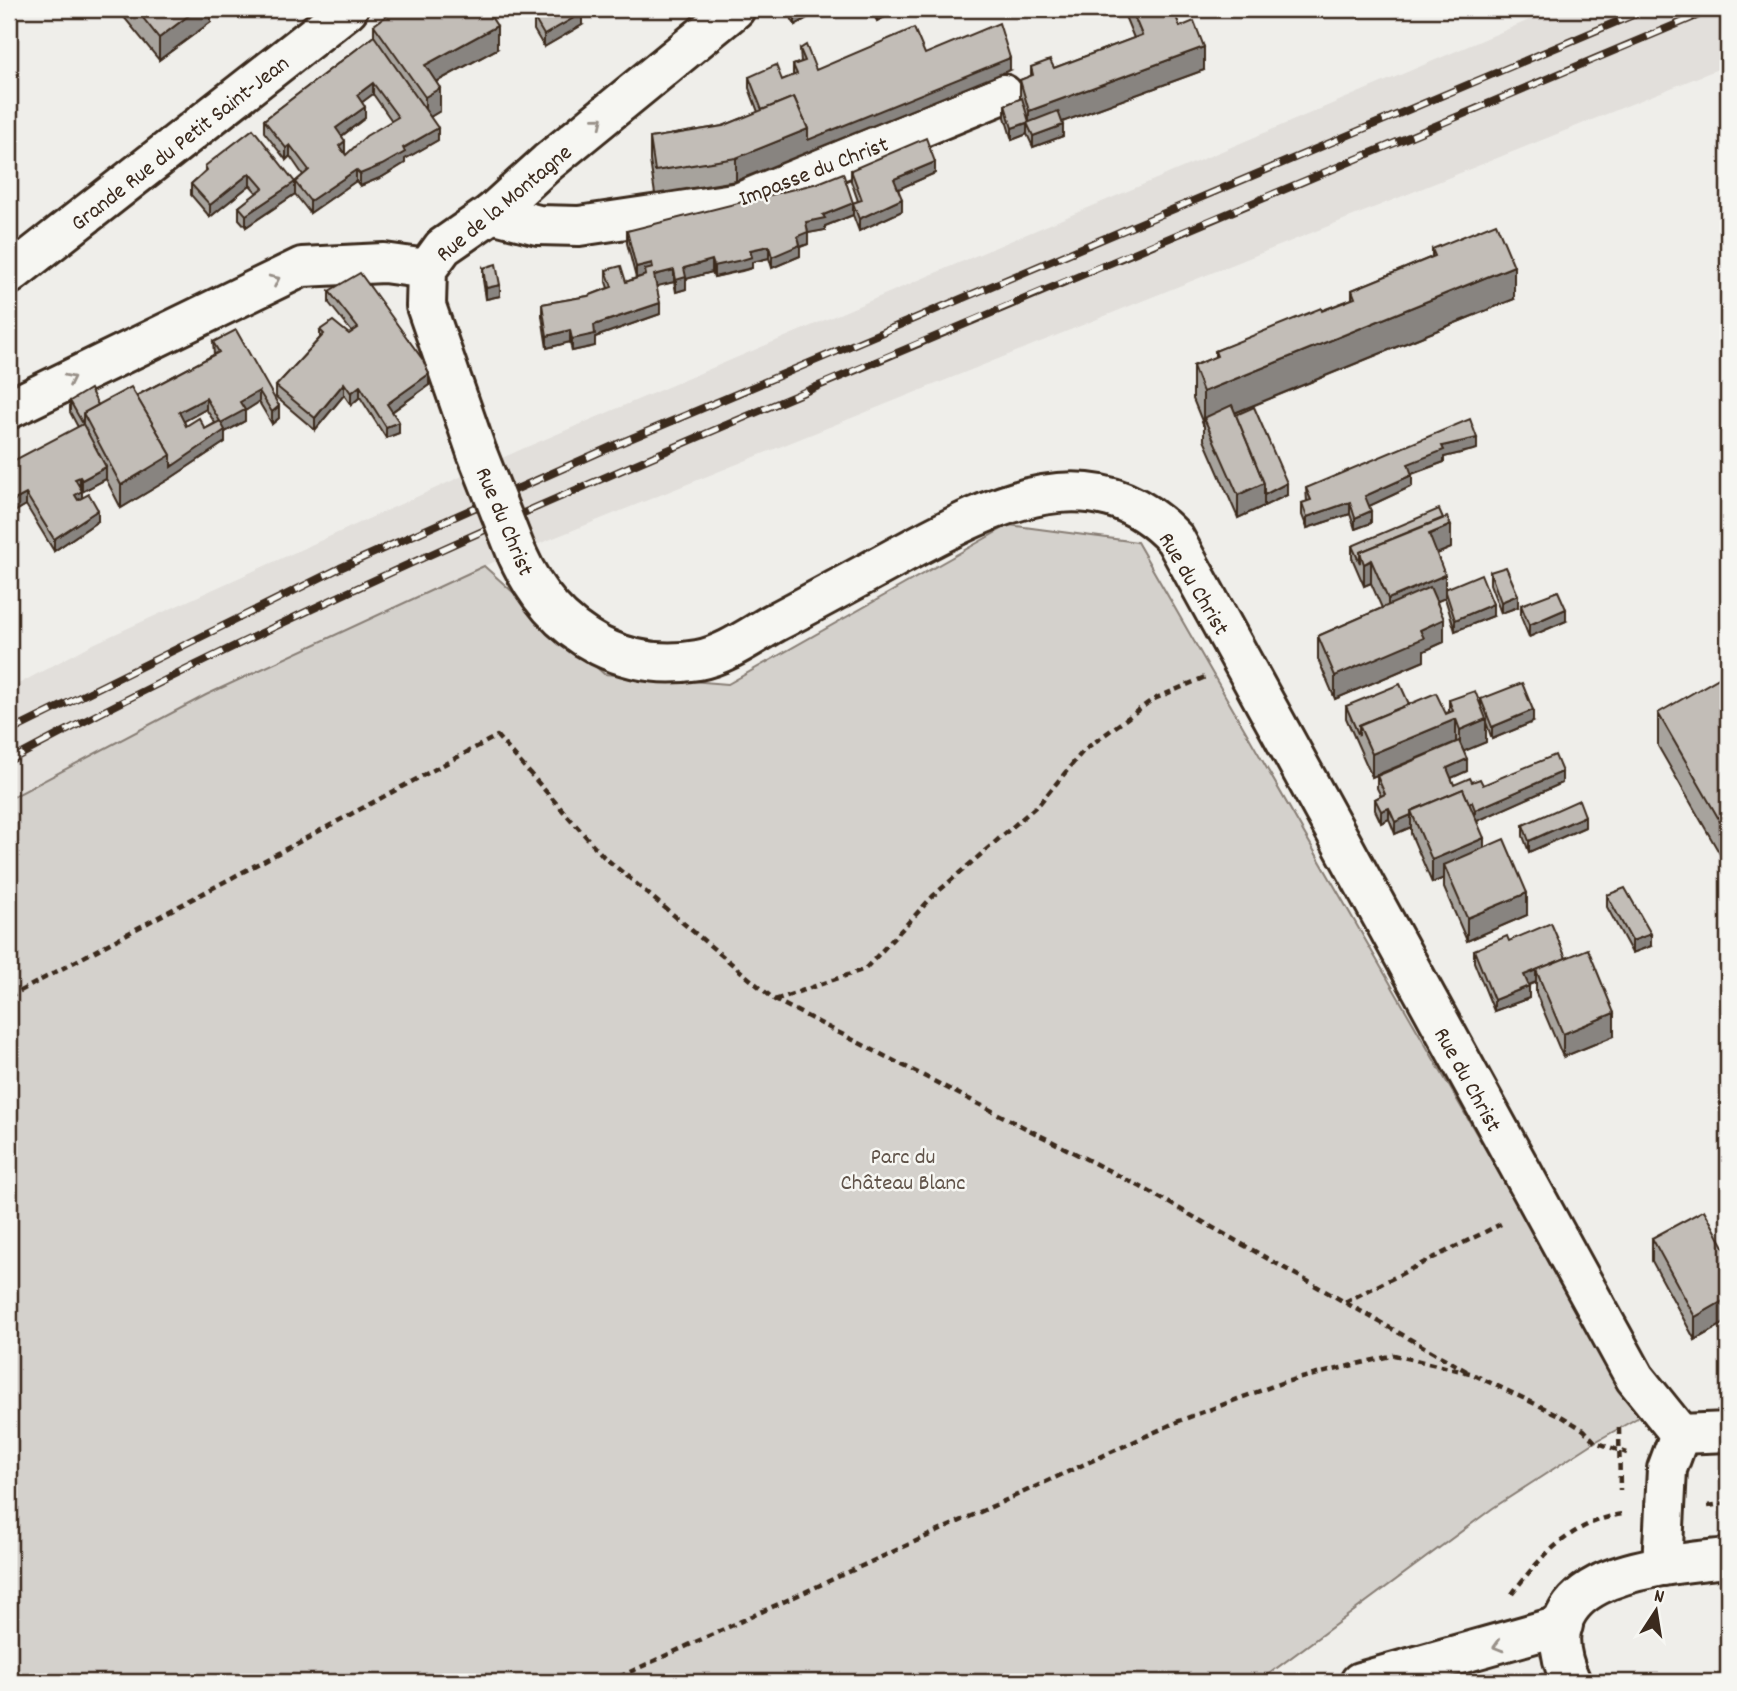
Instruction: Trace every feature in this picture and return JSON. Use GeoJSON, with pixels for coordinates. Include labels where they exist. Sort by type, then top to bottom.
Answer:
{"type":"FeatureCollection","features":[{"type":"Feature","properties":{"kind":"street","name":"Grande Rue du Petit Saint-Jean"},"geometry":{"type":"LineString","coordinates":[[9,275],[348,9]]}},
{"type":"Feature","properties":{"kind":"street","name":"Rue de la Montagne"},"geometry":{"type":"LineString","coordinates":[[9,409],[302,267],[384,263],[428,269],[443,247],[492,213],[548,162],[735,9]]}},
{"type":"Feature","properties":{"kind":"street","name":"Impasse du Christ"},"geometry":{"type":"LineString","coordinates":[[492,213],[538,225],[579,226],[740,202],[1003,94]]}},
{"type":"Feature","properties":{"kind":"street","name":"Rue du Christ"},"geometry":{"type":"LineString","coordinates":[[428,269],[426,306],[477,453],[517,554],[549,607],[587,639],[635,660],[678,662],[721,652],[947,530],[1025,497],[1056,492],[1088,492],[1116,499],[1160,523],[1175,539],[1635,1378],[1680,1434]]}},
{"type":"Feature","properties":{"kind":"street"},"geometry":{"type":"LineString","coordinates":[[1662,1566],[1667,1469],[1680,1434],[1728,1432]]}},
{"type":"Feature","properties":{"kind":"street"},"geometry":{"type":"LineString","coordinates":[[1571,1682],[1559,1648],[1563,1625],[1584,1591],[1611,1578],[1662,1566],[1728,1558]]}},
{"type":"Feature","properties":{"kind":"street"},"geometry":{"type":"LineString","coordinates":[[1360,1682],[1563,1625]]}},
{"type":"Feature","properties":{"kind":"path"},"geometry":{"type":"LineString","coordinates":[[775,1000],[864,969],[933,896],[1040,803],[1084,750],[1152,700],[1213,674]]}},
{"type":"Feature","properties":{"kind":"path"},"geometry":{"type":"LineString","coordinates":[[9,997],[497,736],[603,856],[775,1000],[1141,1187],[1470,1373],[1561,1416],[1584,1430],[1595,1442],[1667,1469]]}},
{"type":"Feature","properties":{"kind":"path"},"geometry":{"type":"LineString","coordinates":[[1345,1302],[1510,1219]]}},
{"type":"Feature","properties":{"kind":"path"},"geometry":{"type":"LineString","coordinates":[[608,1682],[1179,1421],[1268,1388],[1394,1355],[1470,1373]]}},
{"type":"Feature","properties":{"kind":"shaded area"},"geometry":{"type":"Polygon","coordinates":[[[1555,9],[1728,9],[1728,65],[484,566],[206,695],[9,799],[9,689],[93,644],[522,449],[1555,9]]]}},
{"type":"Feature","properties":{"kind":"green space","name":"Parc du Château Blanc"},"geometry":{"type":"Polygon","coordinates":[[[1009,525],[1137,542],[1639,1417],[1493,1508],[1258,1682],[9,1682],[9,799],[206,695],[484,566],[604,674],[728,684],[1009,525]]]}},
{"type":"Feature","properties":{"kind":"building"},"geometry":{"type":"Polygon","coordinates":[[[136,9],[197,9],[159,38],[136,9]]]}},
{"type":"Feature","properties":{"kind":"building"},"geometry":{"type":"Polygon","coordinates":[[[396,9],[486,9],[497,26],[425,65],[440,88],[425,97],[374,25],[396,9]]]}},
{"type":"Feature","properties":{"kind":"building"},"geometry":{"type":"Polygon","coordinates":[[[551,9],[580,9],[582,13],[544,35],[534,18],[551,9]]]}},
{"type":"Feature","properties":{"kind":"building"},"geometry":{"type":"Polygon","coordinates":[[[1131,9],[1173,9],[1180,27],[1194,21],[1204,47],[1029,111],[1020,80],[1033,75],[1031,67],[1050,60],[1054,68],[1142,35],[1131,9]]]}},
{"type":"Feature","properties":{"kind":"building"},"geometry":{"type":"Polygon","coordinates":[[[999,23],[1010,58],[808,140],[808,129],[794,97],[762,110],[749,77],[776,65],[782,80],[797,74],[793,65],[805,61],[800,49],[806,45],[816,70],[914,28],[925,54],[999,23]]]}},
{"type":"Feature","properties":{"kind":"building"},"geometry":{"type":"Polygon","coordinates":[[[374,36],[438,128],[403,148],[405,152],[360,174],[356,170],[310,201],[295,182],[309,170],[290,145],[286,148],[264,120],[374,36]],[[373,83],[357,95],[365,107],[336,128],[345,141],[339,146],[346,155],[366,136],[398,117],[373,83]]]}},
{"type":"Feature","properties":{"kind":"building"},"geometry":{"type":"Polygon","coordinates":[[[794,97],[808,129],[736,158],[655,171],[650,138],[723,126],[794,97]]]}},
{"type":"Feature","properties":{"kind":"building"},"geometry":{"type":"Polygon","coordinates":[[[1022,98],[1029,122],[1012,128],[1005,105],[1022,98]]]}},
{"type":"Feature","properties":{"kind":"building"},"geometry":{"type":"Polygon","coordinates":[[[1058,111],[1063,125],[1033,136],[1027,123],[1058,111]]]}},
{"type":"Feature","properties":{"kind":"building"},"geometry":{"type":"Polygon","coordinates":[[[253,129],[295,182],[246,215],[239,207],[263,188],[250,173],[210,205],[191,184],[207,170],[205,166],[253,129]]]}},
{"type":"Feature","properties":{"kind":"building"},"geometry":{"type":"Polygon","coordinates":[[[926,138],[935,162],[894,179],[902,199],[859,219],[853,203],[862,200],[851,170],[926,138]]]}},
{"type":"Feature","properties":{"kind":"building"},"geometry":{"type":"Polygon","coordinates":[[[843,173],[853,203],[823,215],[825,218],[806,222],[808,232],[798,236],[800,245],[772,257],[769,246],[750,250],[752,257],[742,260],[714,266],[712,260],[684,268],[686,277],[676,280],[674,270],[654,275],[660,303],[594,325],[595,334],[572,339],[570,330],[547,336],[542,304],[588,296],[612,287],[606,270],[621,266],[626,282],[646,275],[645,270],[653,268],[652,263],[636,267],[627,231],[818,183],[843,173]]]}},
{"type":"Feature","properties":{"kind":"building"},"geometry":{"type":"Polygon","coordinates":[[[1496,223],[1514,266],[1203,392],[1193,366],[1217,356],[1215,351],[1321,308],[1322,311],[1355,298],[1352,290],[1435,256],[1432,249],[1496,223]]]}},
{"type":"Feature","properties":{"kind":"building"},"geometry":{"type":"Polygon","coordinates":[[[496,264],[500,285],[486,288],[483,268],[496,264]]]}},
{"type":"Feature","properties":{"kind":"building"},"geometry":{"type":"Polygon","coordinates":[[[360,273],[423,360],[429,374],[387,404],[399,422],[386,427],[360,386],[351,393],[344,383],[315,418],[276,386],[324,334],[320,330],[333,321],[349,334],[358,328],[329,291],[360,273]]]}},
{"type":"Feature","properties":{"kind":"building"},"geometry":{"type":"Polygon","coordinates":[[[236,330],[279,406],[272,412],[259,391],[240,402],[245,410],[221,423],[225,430],[171,467],[171,455],[136,396],[219,352],[213,342],[236,330]],[[206,398],[179,412],[186,426],[199,418],[205,429],[220,421],[206,398]]]}},
{"type":"Feature","properties":{"kind":"building"},"geometry":{"type":"Polygon","coordinates":[[[131,387],[171,455],[121,485],[83,413],[131,387]]]}},
{"type":"Feature","properties":{"kind":"building"},"geometry":{"type":"Polygon","coordinates":[[[90,389],[98,405],[83,413],[83,424],[70,401],[90,389]]]}},
{"type":"Feature","properties":{"kind":"building"},"geometry":{"type":"Polygon","coordinates":[[[1232,405],[1264,483],[1238,495],[1204,418],[1232,405]]]}},
{"type":"Feature","properties":{"kind":"building"},"geometry":{"type":"Polygon","coordinates":[[[1254,407],[1287,483],[1264,495],[1264,483],[1236,415],[1254,407]]]}},
{"type":"Feature","properties":{"kind":"building"},"geometry":{"type":"Polygon","coordinates":[[[1470,419],[1477,438],[1442,446],[1444,450],[1408,464],[1412,475],[1365,496],[1371,511],[1355,518],[1350,502],[1307,517],[1302,503],[1311,500],[1306,488],[1470,419]]]}},
{"type":"Feature","properties":{"kind":"building"},"geometry":{"type":"Polygon","coordinates":[[[83,424],[106,467],[82,480],[80,477],[75,479],[82,491],[75,495],[78,500],[89,494],[98,510],[54,539],[26,494],[9,503],[9,463],[83,424]]]}},
{"type":"Feature","properties":{"kind":"building"},"geometry":{"type":"Polygon","coordinates":[[[1439,509],[1443,518],[1360,552],[1360,563],[1352,546],[1439,509]]]}},
{"type":"Feature","properties":{"kind":"building"},"geometry":{"type":"Polygon","coordinates":[[[1447,517],[1451,525],[1429,534],[1445,575],[1388,599],[1371,560],[1364,564],[1360,552],[1447,517]]]}},
{"type":"Feature","properties":{"kind":"building"},"geometry":{"type":"Polygon","coordinates":[[[1506,567],[1518,595],[1501,602],[1490,572],[1506,567]]]}},
{"type":"Feature","properties":{"kind":"building"},"geometry":{"type":"Polygon","coordinates":[[[1481,574],[1493,604],[1455,620],[1445,589],[1481,574]]]}},
{"type":"Feature","properties":{"kind":"building"},"geometry":{"type":"Polygon","coordinates":[[[1430,587],[1444,619],[1420,630],[1424,638],[1335,676],[1318,636],[1430,587]]]}},
{"type":"Feature","properties":{"kind":"building"},"geometry":{"type":"Polygon","coordinates":[[[1558,591],[1566,609],[1529,625],[1521,605],[1558,591]]]}},
{"type":"Feature","properties":{"kind":"building"},"geometry":{"type":"Polygon","coordinates":[[[1719,678],[1728,695],[1728,826],[1724,828],[1658,713],[1719,678]]]}},
{"type":"Feature","properties":{"kind":"building"},"geometry":{"type":"Polygon","coordinates":[[[1522,683],[1533,710],[1492,727],[1481,699],[1522,683]]]}},
{"type":"Feature","properties":{"kind":"building"},"geometry":{"type":"Polygon","coordinates":[[[1400,684],[1409,704],[1359,725],[1359,736],[1346,706],[1400,684]]]}},
{"type":"Feature","properties":{"kind":"building"},"geometry":{"type":"Polygon","coordinates":[[[1475,691],[1486,719],[1460,730],[1456,719],[1372,754],[1359,725],[1436,693],[1446,714],[1453,711],[1449,700],[1475,691]]]}},
{"type":"Feature","properties":{"kind":"building"},"geometry":{"type":"Polygon","coordinates":[[[1459,741],[1467,759],[1447,768],[1454,785],[1470,778],[1472,782],[1480,779],[1483,785],[1555,755],[1562,772],[1475,810],[1472,802],[1469,804],[1463,789],[1411,811],[1411,815],[1395,822],[1389,808],[1381,811],[1375,799],[1385,794],[1377,776],[1459,741]]]}},
{"type":"Feature","properties":{"kind":"building"},"geometry":{"type":"Polygon","coordinates":[[[1463,789],[1484,838],[1432,860],[1411,811],[1463,789]]]}},
{"type":"Feature","properties":{"kind":"building"},"geometry":{"type":"Polygon","coordinates":[[[1579,800],[1585,816],[1529,841],[1523,825],[1579,800]]]}},
{"type":"Feature","properties":{"kind":"building"},"geometry":{"type":"Polygon","coordinates":[[[1504,839],[1527,893],[1467,918],[1444,865],[1504,839]]]}},
{"type":"Feature","properties":{"kind":"building"},"geometry":{"type":"Polygon","coordinates":[[[1625,888],[1651,934],[1632,941],[1607,895],[1625,888]]]}},
{"type":"Feature","properties":{"kind":"building"},"geometry":{"type":"Polygon","coordinates":[[[1551,923],[1566,958],[1524,975],[1529,986],[1494,1000],[1474,950],[1507,936],[1509,941],[1551,923]]]}},
{"type":"Feature","properties":{"kind":"building"},"geometry":{"type":"Polygon","coordinates":[[[1588,949],[1614,1013],[1563,1034],[1536,970],[1588,949]]]}},
{"type":"Feature","properties":{"kind":"building"},"geometry":{"type":"Polygon","coordinates":[[[1704,1210],[1728,1254],[1728,1298],[1695,1317],[1652,1238],[1704,1210]]]}},
{"type":"Feature","properties":{"kind":"railway"},"geometry":{"type":"LineString","coordinates":[[9,732],[340,568],[613,446],[1647,9]]}},
{"type":"Feature","properties":{"kind":"railway"},"geometry":{"type":"LineString","coordinates":[[9,761],[101,712],[288,620],[572,491],[1713,9]]}}]}
